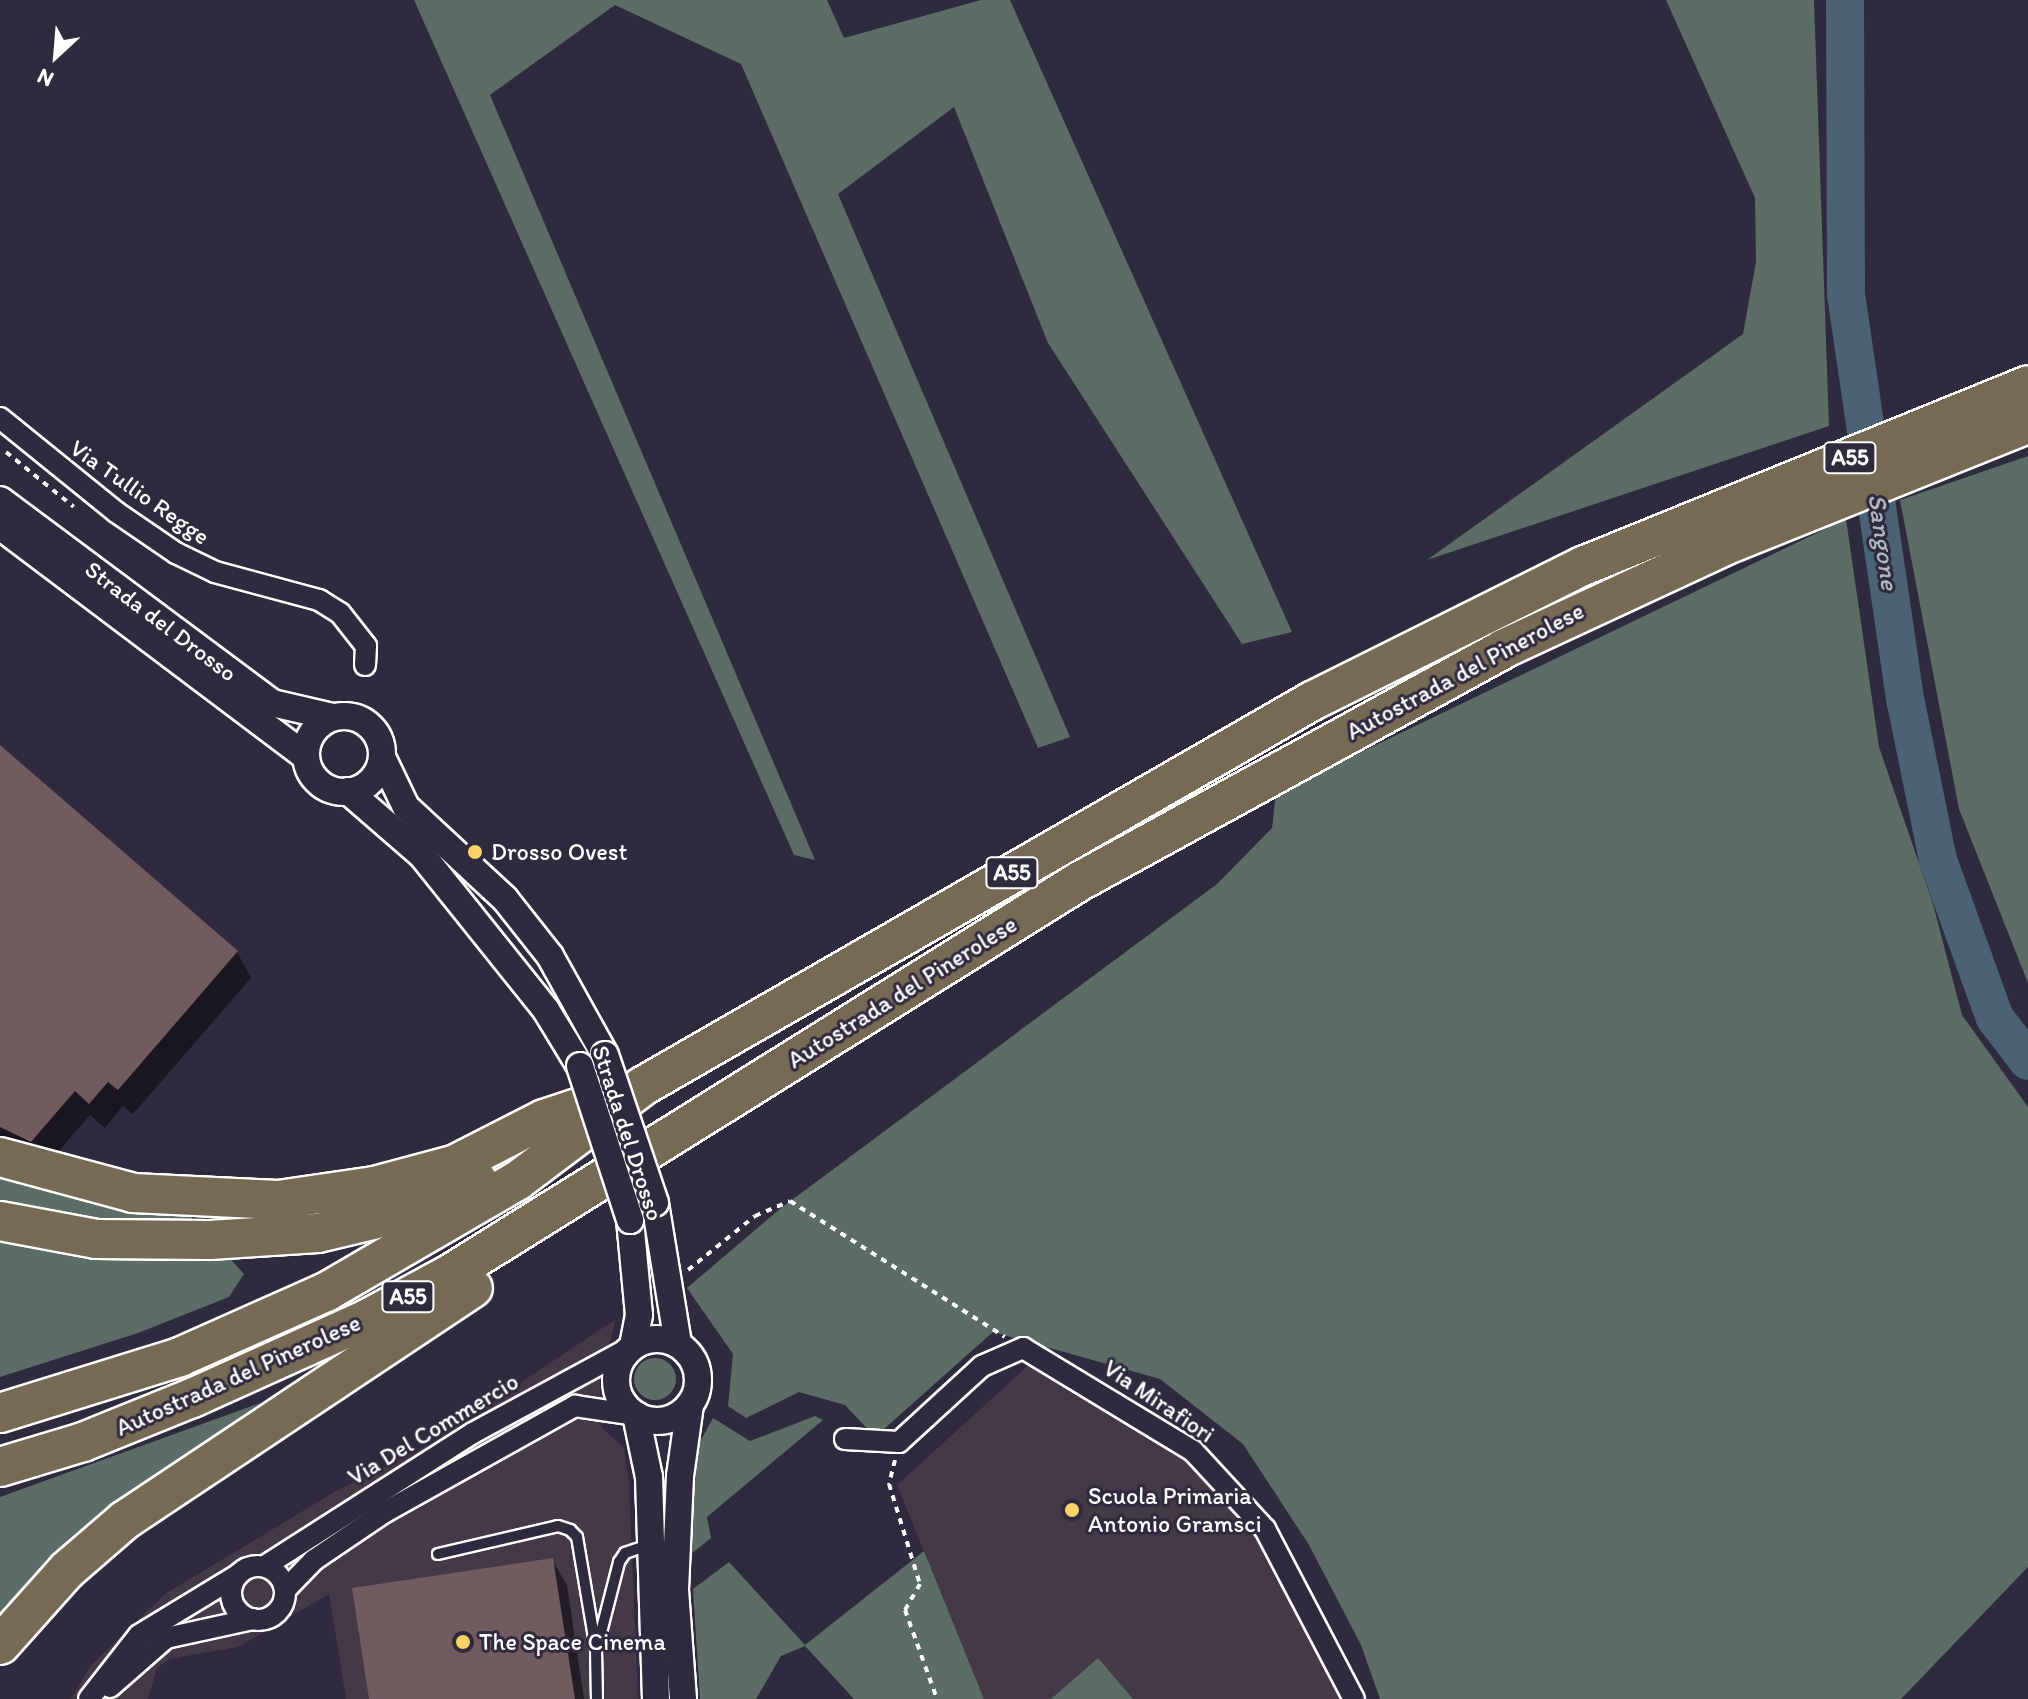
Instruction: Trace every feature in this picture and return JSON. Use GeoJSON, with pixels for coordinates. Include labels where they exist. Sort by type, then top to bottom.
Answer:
{"type":"FeatureCollection","features":[{"type":"Feature","properties":{"kind":"highway","name":"Autostrada del Pinerolese"},"geometry":{"type":"LineString","coordinates":[[0,1413],[180,1357],[326,1292],[517,1181],[643,1086],[1312,701],[1583,566],[2028,385]]}},
{"type":"Feature","properties":{"kind":"highway","name":"Autostrada del Pinerolese"},"geometry":{"type":"LineString","coordinates":[[0,1467],[83,1442],[369,1318],[450,1274],[1080,881],[1381,713],[1599,601],[1734,542],[2028,424]]}},
{"type":"Feature","properties":{"kind":"highway"},"geometry":{"type":"LineString","coordinates":[[0,1645],[42,1595],[97,1543],[186,1475],[487,1278],[785,1066]]}},
{"type":"Feature","properties":{"kind":"highway"},"geometry":{"type":"LineString","coordinates":[[0,1157],[133,1193],[278,1200],[374,1186],[456,1164],[544,1119],[643,1086]]}},
{"type":"Feature","properties":{"kind":"highway"},"geometry":{"type":"LineString","coordinates":[[0,1221],[55,1233],[137,1240],[268,1237],[349,1228],[444,1196],[643,1086]]}},
{"type":"Feature","properties":{"kind":"highway"},"geometry":{"type":"LineString","coordinates":[[0,1675],[97,1543]]}},
{"type":"Feature","properties":{"kind":"street","name":"Via Tullio Regge"},"geometry":{"type":"LineString","coordinates":[[0,418],[116,512],[176,553],[215,572],[319,600],[340,613],[366,646],[365,665]]}},
{"type":"Feature","properties":{"kind":"street","name":"Strada del Drosso"},"geometry":{"type":"LineString","coordinates":[[0,500],[272,703],[333,717]]}},
{"type":"Feature","properties":{"kind":"street","name":"Strada del Drosso"},"geometry":{"type":"LineString","coordinates":[[0,526],[306,757]]}},
{"type":"Feature","properties":{"kind":"street"},"geometry":{"type":"LineString","coordinates":[[333,717],[365,722],[378,737],[382,757],[368,783],[348,791],[315,779],[306,757],[309,736],[333,717]]}},
{"type":"Feature","properties":{"kind":"street","name":"Strada del Drosso"},"geometry":{"type":"LineString","coordinates":[[382,757],[406,807],[475,868],[550,956],[605,1055],[655,1203],[678,1344]]}},
{"type":"Feature","properties":{"kind":"street","name":"Strada del Drosso"},"geometry":{"type":"LineString","coordinates":[[348,791],[422,855],[546,1010],[580,1066],[630,1220],[639,1315],[633,1346]]}},
{"type":"Feature","properties":{"kind":"street"},"geometry":{"type":"LineString","coordinates":[[683,1699],[675,1590],[680,1476],[690,1405],[697,1389],[697,1368],[678,1344],[655,1338],[633,1346],[616,1379],[625,1405],[636,1415],[665,1420],[690,1405]]}},
{"type":"Feature","properties":{"kind":"street","name":"Via Del Commercio"},"geometry":{"type":"LineString","coordinates":[[265,1566],[473,1433],[633,1346]]}},
{"type":"Feature","properties":{"kind":"street"},"geometry":{"type":"LineString","coordinates":[[845,1439],[899,1442],[982,1366],[1023,1348]]}},
{"type":"Feature","properties":{"kind":"street","name":"Via Mirafiori"},"geometry":{"type":"LineString","coordinates":[[1023,1348],[1193,1451],[1265,1529],[1354,1699]]}},
{"type":"Feature","properties":{"kind":"street","name":"Via Del Commercio"},"geometry":{"type":"LineString","coordinates":[[285,1590],[314,1560],[385,1512],[575,1406],[636,1415]]}},
{"type":"Feature","properties":{"kind":"street"},"geometry":{"type":"LineString","coordinates":[[636,1415],[649,1477],[656,1699]]}},
{"type":"Feature","properties":{"kind":"street"},"geometry":{"type":"LineString","coordinates":[[89,1699],[139,1635],[252,1566],[265,1566],[280,1578],[285,1590],[275,1613],[198,1629],[151,1647],[100,1699]]}},
{"type":"Feature","properties":{"kind":"street"},"geometry":{"type":"LineString","coordinates":[[236,1576],[233,1603],[253,1619]]}},
{"type":"Feature","properties":{"kind":"lane"},"geometry":{"type":"LineString","coordinates":[[438,1554],[558,1526],[570,1530],[579,1548],[596,1649],[597,1699]]}},
{"type":"Feature","properties":{"kind":"lane"},"geometry":{"type":"LineString","coordinates":[[596,1649],[619,1562],[625,1553],[650,1544]]}},
{"type":"Feature","properties":{"kind":"lane"},"geometry":{"type":"LineString","coordinates":[[597,1679],[606,1699]]}},
{"type":"Feature","properties":{"kind":"path"},"geometry":{"type":"LineString","coordinates":[[669,1280],[680,1278],[755,1216],[790,1201],[1023,1348]]}},
{"type":"Feature","properties":{"kind":"path"},"geometry":{"type":"LineString","coordinates":[[899,1442],[889,1484],[920,1584],[905,1610],[937,1699]]}},
{"type":"Feature","properties":{"kind":"shaded area"},"geometry":{"type":"Polygon","coordinates":[[[616,1319],[600,1380],[601,1427],[624,1448],[629,1483],[638,1699],[346,1699],[329,1594],[238,1647],[169,1659],[157,1668],[148,1699],[71,1699],[90,1666],[165,1594],[336,1491],[421,1449],[616,1319]]]}},
{"type":"Feature","properties":{"kind":"shaded area","name":"Scuola Primaria Antonio Gramsci"},"geometry":{"type":"Polygon","coordinates":[[[1032,1362],[1194,1463],[1259,1535],[1341,1699],[984,1699],[897,1485],[1032,1362]]]}},
{"type":"Feature","properties":{"kind":"green space"},"geometry":{"type":"Polygon","coordinates":[[[414,0],[827,0],[844,38],[981,0],[1010,0],[1292,632],[1242,644],[1048,343],[954,107],[838,194],[1070,737],[1038,748],[741,64],[615,5],[490,95],[815,860],[794,855],[414,0]]]}},
{"type":"Feature","properties":{"kind":"green space"},"geometry":{"type":"Polygon","coordinates":[[[1666,0],[1814,0],[1829,426],[1427,560],[1743,334],[1756,262],[1755,198],[1666,0]]]}},
{"type":"Feature","properties":{"kind":"green space"},"geometry":{"type":"Polygon","coordinates":[[[2028,456],[2028,983],[1959,809],[1900,500],[2028,456]]]}},
{"type":"Feature","properties":{"kind":"green space"},"geometry":{"type":"Polygon","coordinates":[[[1846,519],[1879,747],[1933,904],[1962,1015],[2028,1107],[2028,1567],[1901,1699],[1380,1699],[1361,1645],[1309,1545],[1243,1444],[1160,1379],[993,1332],[875,1437],[845,1405],[799,1392],[746,1418],[728,1406],[733,1354],[687,1288],[781,1208],[1217,884],[1272,828],[1276,793],[1846,519]]]}},
{"type":"Feature","properties":{"kind":"green space"},"geometry":{"type":"Polygon","coordinates":[[[0,1172],[115,1206],[192,1217],[192,1222],[85,1219],[0,1205],[0,1172]]]}},
{"type":"Feature","properties":{"kind":"green space"},"geometry":{"type":"Polygon","coordinates":[[[0,1235],[227,1255],[244,1274],[229,1297],[138,1333],[0,1377],[0,1235]]]}},
{"type":"Feature","properties":{"kind":"green space"},"geometry":{"type":"Polygon","coordinates":[[[655,1358],[670,1364],[676,1379],[670,1394],[655,1400],[640,1394],[634,1379],[640,1364],[655,1358]]]}},
{"type":"Feature","properties":{"kind":"green space"},"geometry":{"type":"Polygon","coordinates":[[[260,1403],[100,1518],[0,1625],[0,1497],[260,1403]]]}},
{"type":"Feature","properties":{"kind":"green space"},"geometry":{"type":"Polygon","coordinates":[[[815,1416],[823,1420],[707,1517],[711,1538],[691,1554],[697,1447],[713,1418],[750,1441],[815,1416]]]}},
{"type":"Feature","properties":{"kind":"green space"},"geometry":{"type":"Polygon","coordinates":[[[924,1551],[984,1699],[854,1699],[805,1646],[781,1656],[756,1699],[700,1699],[693,1589],[729,1562],[805,1645],[924,1551]]]}},
{"type":"Feature","properties":{"kind":"green space"},"geometry":{"type":"Polygon","coordinates":[[[1098,1658],[1133,1699],[1051,1699],[1098,1658]]]}},
{"type":"Feature","properties":{"kind":"building"},"geometry":{"type":"Polygon","coordinates":[[[0,745],[238,951],[118,1090],[108,1082],[89,1104],[75,1091],[31,1142],[0,1127],[0,745]]]}},
{"type":"Feature","properties":{"kind":"building","name":"The Space Cinema"},"geometry":{"type":"Polygon","coordinates":[[[553,1558],[575,1699],[369,1699],[352,1588],[553,1558]]]}},
{"type":"Feature","properties":{"kind":"waterway","name":"Sangone"},"geometry":{"type":"LineString","coordinates":[[1845,0],[1846,294],[1906,703],[1938,860],[1995,1018],[2028,1061]]}},
{"type":"Feature","properties":{"kind":"place","name":"Drosso Ovest"},"geometry":{"type":"Point","coordinates":[475,852]}},
{"type":"Feature","properties":{"kind":"place","name":"Scuola Primaria Antonio Gramsci"},"geometry":{"type":"Point","coordinates":[1072,1510]}},
{"type":"Feature","properties":{"kind":"place","name":"The Space Cinema"},"geometry":{"type":"Point","coordinates":[463,1642]}}]}
